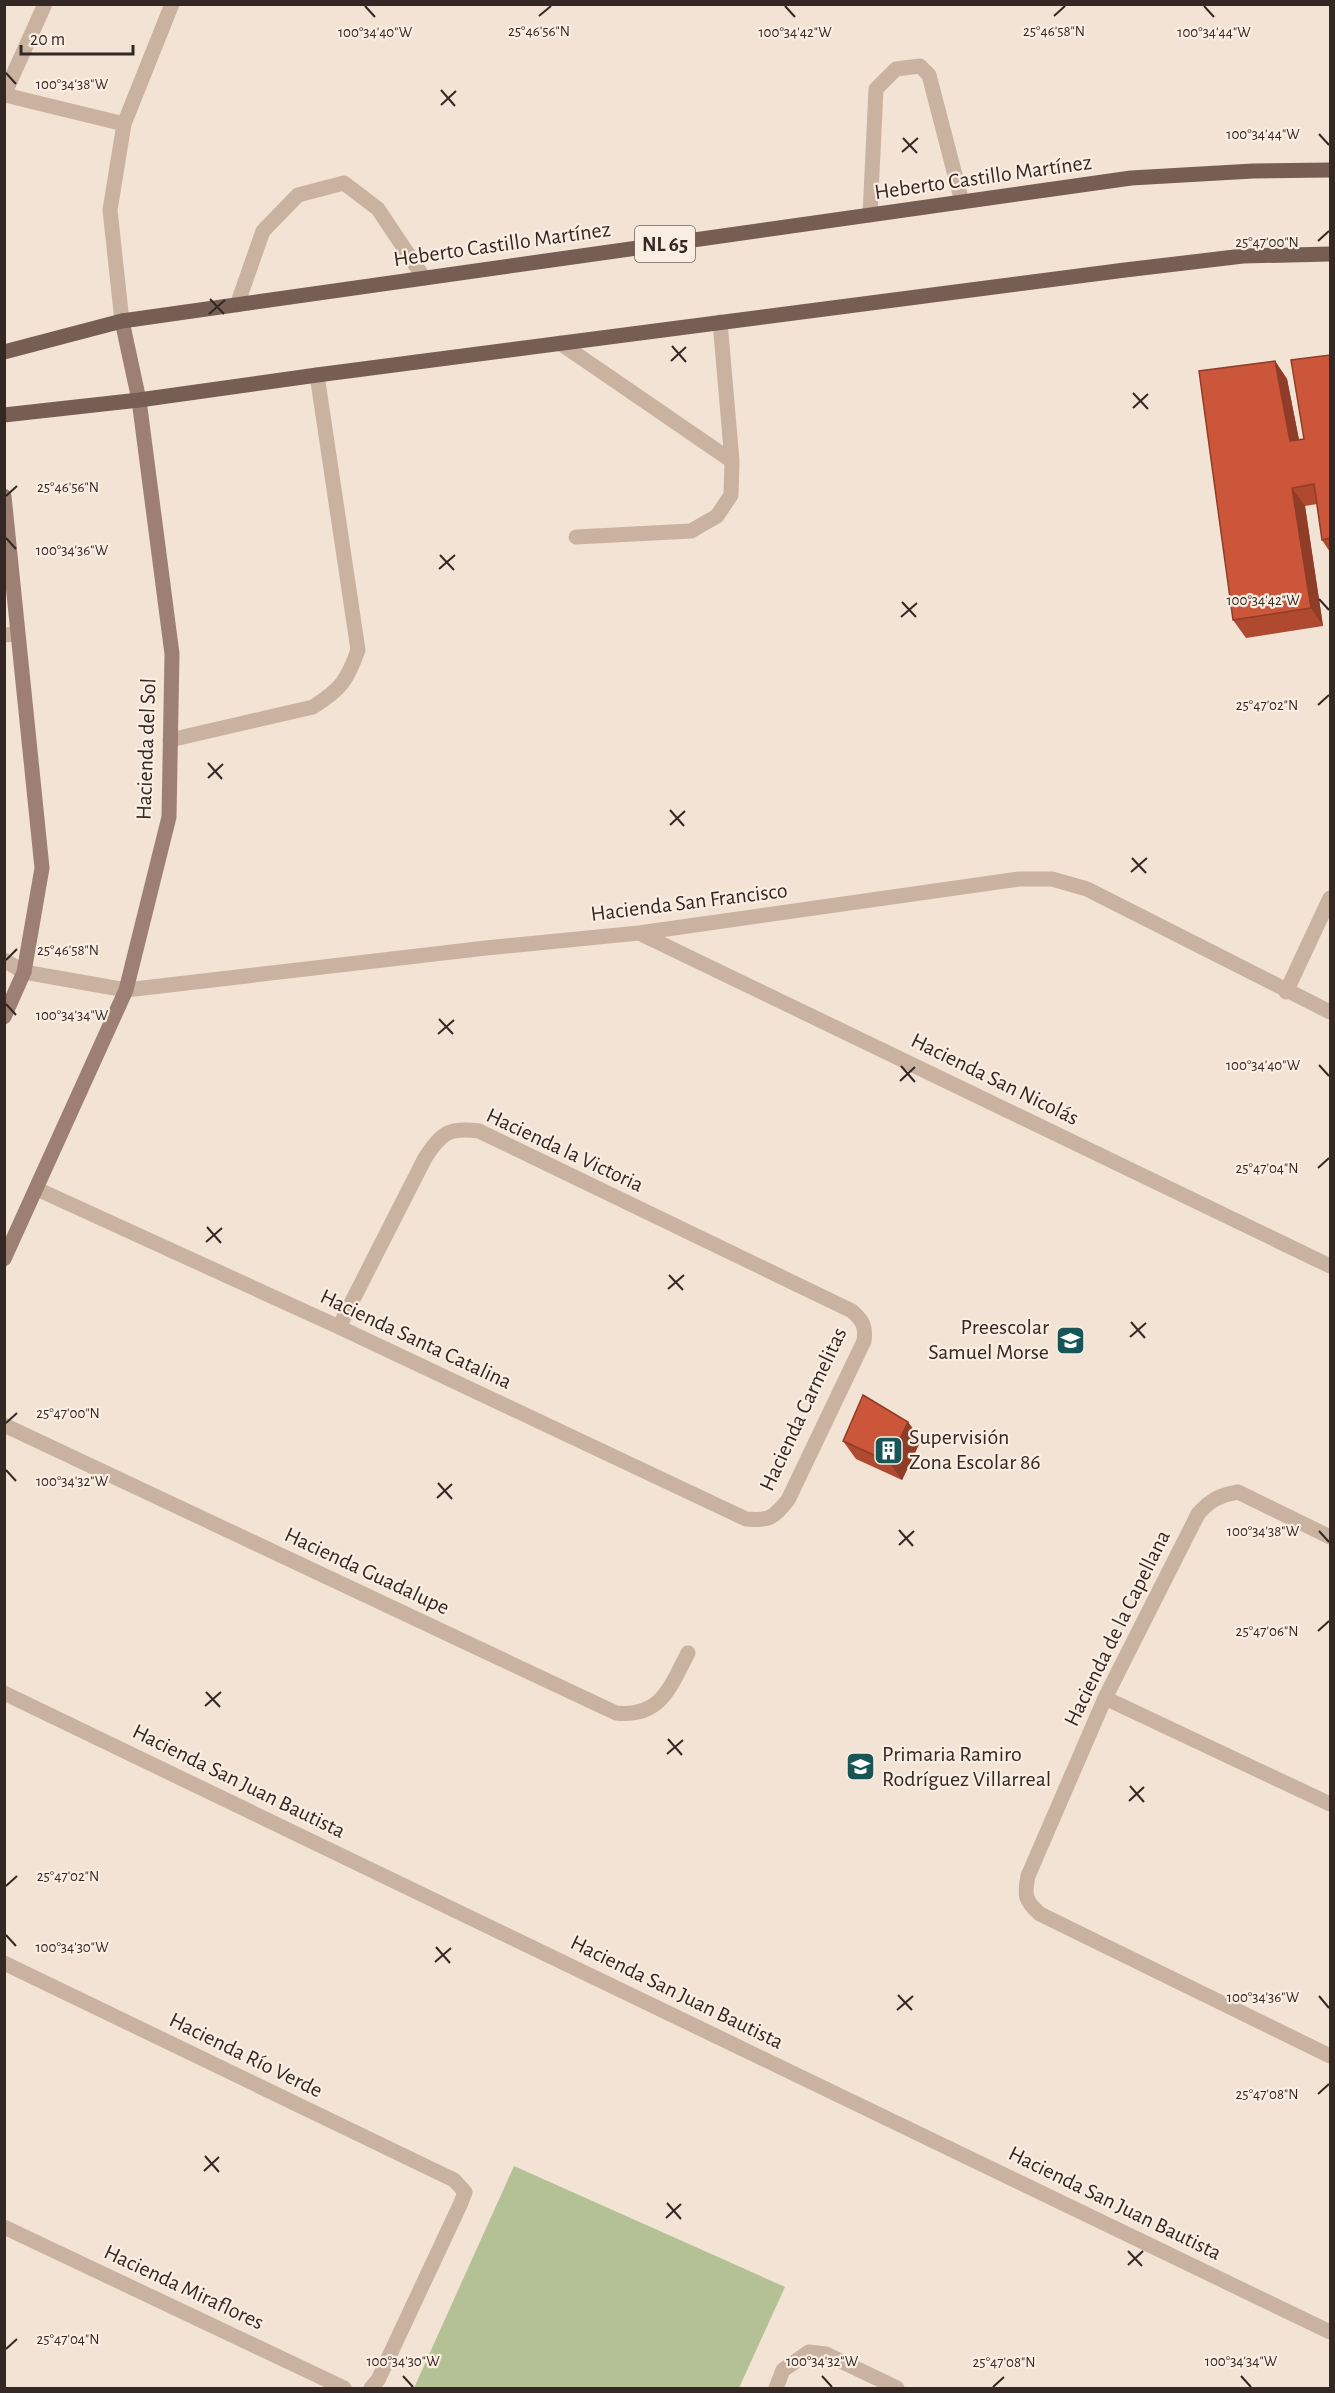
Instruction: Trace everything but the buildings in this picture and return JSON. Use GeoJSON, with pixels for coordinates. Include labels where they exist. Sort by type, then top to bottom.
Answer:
{"type":"FeatureCollection","features":[{"type":"Feature","properties":{"kind":"main road","name":"Heberto Castillo Martínez"},"geometry":{"type":"LineString","coordinates":[[4,352],[122,321],[1131,178],[1253,171],[1330,170]]}},
{"type":"Feature","properties":{"kind":"main road"},"geometry":{"type":"LineString","coordinates":[[4,415],[139,400],[720,322],[1243,256],[1330,254]]}},
{"type":"Feature","properties":{"kind":"street"},"geometry":{"type":"LineString","coordinates":[[45,4],[5,95],[124,124]]}},
{"type":"Feature","properties":{"kind":"street"},"geometry":{"type":"LineString","coordinates":[[122,321],[110,210],[124,124],[172,4]]}},
{"type":"Feature","properties":{"kind":"street"},"geometry":{"type":"LineString","coordinates":[[870,215],[876,89],[896,69],[920,66],[929,75],[962,202]]}},
{"type":"Feature","properties":{"kind":"street"},"geometry":{"type":"LineString","coordinates":[[237,304],[263,231],[298,195],[344,183],[378,209],[424,278]]}},
{"type":"Feature","properties":{"kind":"street","name":"Hacienda del Sol"},"geometry":{"type":"LineString","coordinates":[[4,1259],[38,1189],[126,990],[169,817],[172,654],[139,400],[122,321]]}},
{"type":"Feature","properties":{"kind":"street"},"geometry":{"type":"LineString","coordinates":[[576,537],[691,531],[717,516],[731,495],[732,461],[720,322]]}},
{"type":"Feature","properties":{"kind":"street"},"geometry":{"type":"LineString","coordinates":[[560,343],[732,461]]}},
{"type":"Feature","properties":{"kind":"street"},"geometry":{"type":"LineString","coordinates":[[170,740],[313,707],[332,695],[349,676],[358,650],[317,375]]}},
{"type":"Feature","properties":{"kind":"street"},"geometry":{"type":"LineString","coordinates":[[4,496],[11,634],[42,868],[24,972],[4,1017]]}},
{"type":"Feature","properties":{"kind":"street","name":"Hacienda San Francisco"},"geometry":{"type":"LineString","coordinates":[[24,972],[126,990],[486,948],[639,933],[1019,879],[1052,879],[1086,889],[1286,992],[1330,1012]]}},
{"type":"Feature","properties":{"kind":"street"},"geometry":{"type":"LineString","coordinates":[[1286,992],[1330,898]]}},
{"type":"Feature","properties":{"kind":"street","name":"Hacienda San Nicolás"},"geometry":{"type":"LineString","coordinates":[[639,933],[1330,1266]]}},
{"type":"Feature","properties":{"kind":"street"},"geometry":{"type":"LineString","coordinates":[[4,960],[24,972]]}},
{"type":"Feature","properties":{"kind":"street","name":"Hacienda la Victoria"},"geometry":{"type":"LineString","coordinates":[[339,1327],[425,1158],[438,1139],[459,1128],[479,1131],[852,1311],[863,1320]]}},
{"type":"Feature","properties":{"kind":"street","name":"Hacienda Santa Catalina"},"geometry":{"type":"LineString","coordinates":[[38,1189],[339,1327],[746,1520],[765,1521],[776,1515]]}},
{"type":"Feature","properties":{"kind":"street","name":"Hacienda Carmelitas"},"geometry":{"type":"LineString","coordinates":[[776,1515],[788,1500],[864,1341],[863,1320]]}},
{"type":"Feature","properties":{"kind":"street","name":"Hacienda Guadalupe"},"geometry":{"type":"LineString","coordinates":[[4,1425],[616,1713],[634,1715],[651,1708],[668,1691],[688,1653]]}},
{"type":"Feature","properties":{"kind":"street","name":"Hacienda de la Capellana"},"geometry":{"type":"LineString","coordinates":[[1330,1537],[1238,1492],[1222,1495],[1210,1501],[1198,1514],[1105,1698],[1028,1875],[1025,1892],[1030,1905],[1040,1914],[1330,2056]]}},
{"type":"Feature","properties":{"kind":"street","name":"Hacienda San Juan Bautista"},"geometry":{"type":"LineString","coordinates":[[4,1693],[1330,2332]]}},
{"type":"Feature","properties":{"kind":"street"},"geometry":{"type":"LineString","coordinates":[[1105,1698],[1330,1804]]}},
{"type":"Feature","properties":{"kind":"street","name":"Hacienda Río Verde"},"geometry":{"type":"LineString","coordinates":[[4,1963],[454,2180],[465,2192],[378,2380],[371,2388]]}},
{"type":"Feature","properties":{"kind":"street","name":"Hacienda Miraflores"},"geometry":{"type":"LineString","coordinates":[[4,2227],[344,2388]]}},
{"type":"Feature","properties":{"kind":"street"},"geometry":{"type":"LineString","coordinates":[[776,2388],[783,2370],[809,2352],[826,2354],[897,2388]]}},
{"type":"Feature","properties":{"kind":"green space"},"geometry":{"type":"Polygon","coordinates":[[[514,2166],[785,2287],[739,2388],[414,2388],[514,2166]]]}},
{"type":"Feature","properties":{"kind":"place","name":"Preescolar Samuel Morse"},"geometry":{"type":"Point","coordinates":[1070,1340]}},
{"type":"Feature","properties":{"kind":"place","name":"Supervisión Zona Escolar 86"},"geometry":{"type":"Point","coordinates":[888,1450]}},
{"type":"Feature","properties":{"kind":"place","name":"Primaria Ramiro Rodríguez Villarreal"},"geometry":{"type":"Point","coordinates":[861,1767]}}]}
